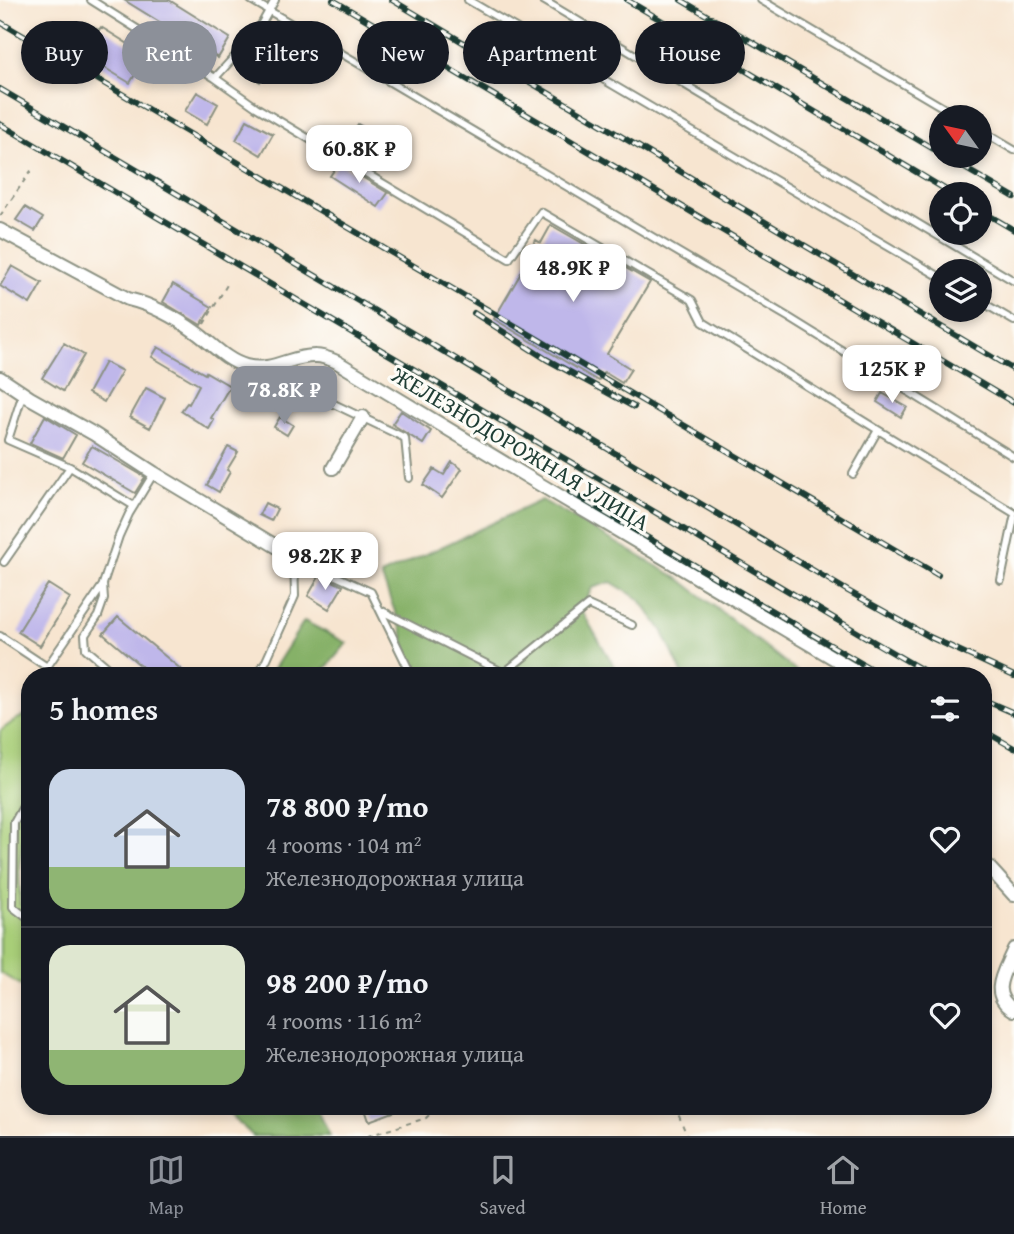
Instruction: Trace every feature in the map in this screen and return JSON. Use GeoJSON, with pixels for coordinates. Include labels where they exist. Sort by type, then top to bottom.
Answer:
{"type":"FeatureCollection","features":[{"type":"Feature","properties":{"kind":"street","name":"ЖЕЛЕЗНОДОРОЖНАЯ УЛИЦА"},"geometry":{"type":"LineString","coordinates":[[0,230],[128,299],[172,316],[225,356],[243,366],[270,367],[315,356],[337,362],[849,667]]}},
{"type":"Feature","properties":{"kind":"street"},"geometry":{"type":"LineString","coordinates":[[0,378],[294,557]]}},
{"type":"Feature","properties":{"kind":"street"},"geometry":{"type":"LineString","coordinates":[[333,467],[363,417]]}},
{"type":"Feature","properties":{"kind":"street"},"geometry":{"type":"LineString","coordinates":[[992,871],[1014,895]]}},
{"type":"Feature","properties":{"kind":"street"},"geometry":{"type":"LineString","coordinates":[[1009,1006],[1001,998],[999,987],[1014,949]]}},
{"type":"Feature","properties":{"kind":"lane"},"geometry":{"type":"LineString","coordinates":[[91,0],[124,21]]}},
{"type":"Feature","properties":{"kind":"lane"},"geometry":{"type":"LineString","coordinates":[[251,0],[788,317],[1014,457]]}},
{"type":"Feature","properties":{"kind":"lane"},"geometry":{"type":"LineString","coordinates":[[217,76],[257,32],[275,0]]}},
{"type":"Feature","properties":{"kind":"lane"},"geometry":{"type":"LineString","coordinates":[[468,0],[929,270]]}},
{"type":"Feature","properties":{"kind":"lane"},"geometry":{"type":"LineString","coordinates":[[543,0],[1014,281]]}},
{"type":"Feature","properties":{"kind":"lane"},"geometry":{"type":"LineString","coordinates":[[761,0],[939,105]]}},
{"type":"Feature","properties":{"kind":"lane"},"geometry":{"type":"LineString","coordinates":[[217,79],[256,107],[509,259],[541,212],[692,300],[703,322],[1014,515],[1001,580]]}},
{"type":"Feature","properties":{"kind":"lane"},"geometry":{"type":"LineString","coordinates":[[992,137],[1014,150]]}},
{"type":"Feature","properties":{"kind":"lane"},"geometry":{"type":"LineString","coordinates":[[992,308],[1014,321]]}},
{"type":"Feature","properties":{"kind":"lane"},"geometry":{"type":"LineString","coordinates":[[270,367],[315,394],[405,438],[409,478]]}},
{"type":"Feature","properties":{"kind":"lane"},"geometry":{"type":"LineString","coordinates":[[23,393],[8,440],[70,467],[134,506]]}},
{"type":"Feature","properties":{"kind":"lane"},"geometry":{"type":"LineString","coordinates":[[853,474],[878,430]]}},
{"type":"Feature","properties":{"kind":"lane"},"geometry":{"type":"LineString","coordinates":[[4,562],[70,467]]}},
{"type":"Feature","properties":{"kind":"lane"},"geometry":{"type":"LineString","coordinates":[[0,636],[47,667],[103,584],[119,536],[154,473]]}},
{"type":"Feature","properties":{"kind":"lane"},"geometry":{"type":"LineString","coordinates":[[262,667],[295,596],[294,557],[370,592],[408,667]]}},
{"type":"Feature","properties":{"kind":"lane"},"geometry":{"type":"LineString","coordinates":[[103,584],[104,599],[98,616],[85,635],[86,649],[107,667]]}},
{"type":"Feature","properties":{"kind":"lane"},"geometry":{"type":"LineString","coordinates":[[511,667],[588,605],[632,625]]}},
{"type":"Feature","properties":{"kind":"lane"},"geometry":{"type":"LineString","coordinates":[[379,610],[492,667]]}},
{"type":"Feature","properties":{"kind":"lane"},"geometry":{"type":"LineString","coordinates":[[21,810],[14,823],[13,907],[21,913]]}},
{"type":"Feature","properties":{"kind":"path"},"geometry":{"type":"LineString","coordinates":[[0,216],[33,168]]}},
{"type":"Feature","properties":{"kind":"path"},"geometry":{"type":"LineString","coordinates":[[198,334],[228,284]]}},
{"type":"Feature","properties":{"kind":"path"},"geometry":{"type":"LineString","coordinates":[[368,1136],[429,1115]]}},
{"type":"Feature","properties":{"kind":"path"},"geometry":{"type":"LineString","coordinates":[[678,1115],[687,1136]]}},
{"type":"Feature","properties":{"kind":"green space"},"geometry":{"type":"Polygon","coordinates":[[[542,500],[681,580],[791,667],[679,667],[662,630],[639,599],[611,582],[592,588],[581,610],[614,666],[409,667],[402,630],[381,575],[542,500]]]}},
{"type":"Feature","properties":{"kind":"green space"},"geometry":{"type":"Polygon","coordinates":[[[304,621],[347,643],[327,667],[275,667],[304,621]]]}},
{"type":"Feature","properties":{"kind":"green space"},"geometry":{"type":"Polygon","coordinates":[[[21,717],[21,985],[0,973],[0,731],[21,717]]]}},
{"type":"Feature","properties":{"kind":"green space"},"geometry":{"type":"Polygon","coordinates":[[[231,1115],[320,1115],[330,1136],[253,1136],[231,1115]]]}},
{"type":"Feature","properties":{"kind":"building"},"geometry":{"type":"Polygon","coordinates":[[[124,0],[169,0],[203,21],[158,21],[124,0]]]}},
{"type":"Feature","properties":{"kind":"building"},"geometry":{"type":"Polygon","coordinates":[[[217,30],[230,38],[217,57],[217,30]]]}},
{"type":"Feature","properties":{"kind":"building"},"geometry":{"type":"Polygon","coordinates":[[[108,31],[122,40],[122,78],[108,70],[108,31]]]}},
{"type":"Feature","properties":{"kind":"building"},"geometry":{"type":"Polygon","coordinates":[[[197,92],[218,104],[207,124],[185,111],[197,92]]]}},
{"type":"Feature","properties":{"kind":"building"},"geometry":{"type":"Polygon","coordinates":[[[247,120],[273,134],[261,155],[236,140],[247,120]]]}},
{"type":"Feature","properties":{"kind":"building"},"geometry":{"type":"Polygon","coordinates":[[[358,124],[380,137],[371,152],[349,138],[358,124]]]}},
{"type":"Feature","properties":{"kind":"building"},"geometry":{"type":"Polygon","coordinates":[[[339,163],[388,193],[378,207],[330,176],[339,163]]]}},
{"type":"Feature","properties":{"kind":"building"},"geometry":{"type":"Polygon","coordinates":[[[25,207],[43,218],[35,231],[16,220],[25,207]]]}},
{"type":"Feature","properties":{"kind":"building"},"geometry":{"type":"Polygon","coordinates":[[[551,225],[650,282],[607,354],[631,369],[622,383],[604,372],[598,381],[494,319],[532,254],[529,252],[536,240],[541,243],[551,225]]]}},
{"type":"Feature","properties":{"kind":"building"},"geometry":{"type":"Polygon","coordinates":[[[12,266],[42,283],[30,304],[0,286],[12,266]]]}},
{"type":"Feature","properties":{"kind":"building"},"geometry":{"type":"Polygon","coordinates":[[[173,284],[212,307],[201,325],[163,302],[173,284]]]}},
{"type":"Feature","properties":{"kind":"building"},"geometry":{"type":"Polygon","coordinates":[[[64,343],[84,355],[63,391],[42,378],[64,343]]]}},
{"type":"Feature","properties":{"kind":"building"},"geometry":{"type":"Polygon","coordinates":[[[158,347],[230,386],[211,418],[214,420],[209,429],[181,411],[189,404],[199,385],[152,357],[158,347]]]}},
{"type":"Feature","properties":{"kind":"building"},"geometry":{"type":"Polygon","coordinates":[[[105,362],[122,371],[104,402],[88,393],[105,362]]]}},
{"type":"Feature","properties":{"kind":"building"},"geometry":{"type":"Polygon","coordinates":[[[146,388],[165,398],[150,428],[130,417],[146,388]]]}},
{"type":"Feature","properties":{"kind":"building"},"geometry":{"type":"Polygon","coordinates":[[[882,393],[907,407],[901,417],[877,402],[882,393]]]}},
{"type":"Feature","properties":{"kind":"building"},"geometry":{"type":"Polygon","coordinates":[[[401,411],[431,431],[423,444],[392,424],[401,411]]]}},
{"type":"Feature","properties":{"kind":"building"},"geometry":{"type":"Polygon","coordinates":[[[45,416],[76,435],[63,458],[30,443],[45,416]]]}},
{"type":"Feature","properties":{"kind":"building"},"geometry":{"type":"Polygon","coordinates":[[[280,417],[293,425],[287,435],[274,427],[280,417]]]}},
{"type":"Feature","properties":{"kind":"building"},"geometry":{"type":"Polygon","coordinates":[[[92,446],[145,477],[135,493],[82,462],[92,446]]]}},
{"type":"Feature","properties":{"kind":"building"},"geometry":{"type":"Polygon","coordinates":[[[228,447],[238,452],[227,470],[230,472],[219,492],[207,485],[228,447]]]}},
{"type":"Feature","properties":{"kind":"building"},"geometry":{"type":"Polygon","coordinates":[[[452,462],[462,469],[442,498],[423,485],[434,469],[444,475],[452,462]]]}},
{"type":"Feature","properties":{"kind":"building"},"geometry":{"type":"Polygon","coordinates":[[[265,503],[277,509],[271,521],[259,515],[265,503]]]}},
{"type":"Feature","properties":{"kind":"building"},"geometry":{"type":"Polygon","coordinates":[[[320,575],[343,586],[329,609],[308,596],[320,575]]]}},
{"type":"Feature","properties":{"kind":"building"},"geometry":{"type":"Polygon","coordinates":[[[48,584],[70,598],[40,646],[18,632],[48,584]]]}},
{"type":"Feature","properties":{"kind":"building"},"geometry":{"type":"Polygon","coordinates":[[[118,617],[178,667],[142,667],[103,634],[118,617]]]}},
{"type":"Feature","properties":{"kind":"building"},"geometry":{"type":"Polygon","coordinates":[[[367,1115],[385,1115],[369,1121],[367,1115]]]}},
{"type":"Feature","properties":{"kind":"railway"},"geometry":{"type":"LineString","coordinates":[[333,0],[1014,403]]}},
{"type":"Feature","properties":{"kind":"railway"},"geometry":{"type":"LineString","coordinates":[[392,0],[1014,370]]}},
{"type":"Feature","properties":{"kind":"railway"},"geometry":{"type":"LineString","coordinates":[[627,0],[933,182]]}},
{"type":"Feature","properties":{"kind":"railway"},"geometry":{"type":"LineString","coordinates":[[681,0],[929,146]]}},
{"type":"Feature","properties":{"kind":"railway"},"geometry":{"type":"LineString","coordinates":[[0,22],[938,575]]}},
{"type":"Feature","properties":{"kind":"railway"},"geometry":{"type":"LineString","coordinates":[[0,89],[848,591],[930,637],[1014,676]]}},
{"type":"Feature","properties":{"kind":"railway"},"geometry":{"type":"LineString","coordinates":[[0,124],[917,667]]}},
{"type":"Feature","properties":{"kind":"railway"},"geometry":{"type":"LineString","coordinates":[[964,168],[1014,197]]}},
{"type":"Feature","properties":{"kind":"railway"},"geometry":{"type":"LineString","coordinates":[[992,217],[1014,230]]}},
{"type":"Feature","properties":{"kind":"railway"},"geometry":{"type":"LineString","coordinates":[[474,313],[546,359],[634,407]]}},
{"type":"Feature","properties":{"kind":"railway"},"geometry":{"type":"LineString","coordinates":[[570,492],[868,667]]}},
{"type":"Feature","properties":{"kind":"railway"},"geometry":{"type":"LineString","coordinates":[[992,703],[1014,713]]}},
{"type":"Feature","properties":{"kind":"railway"},"geometry":{"type":"LineString","coordinates":[[992,736],[1014,748]]}}]}
